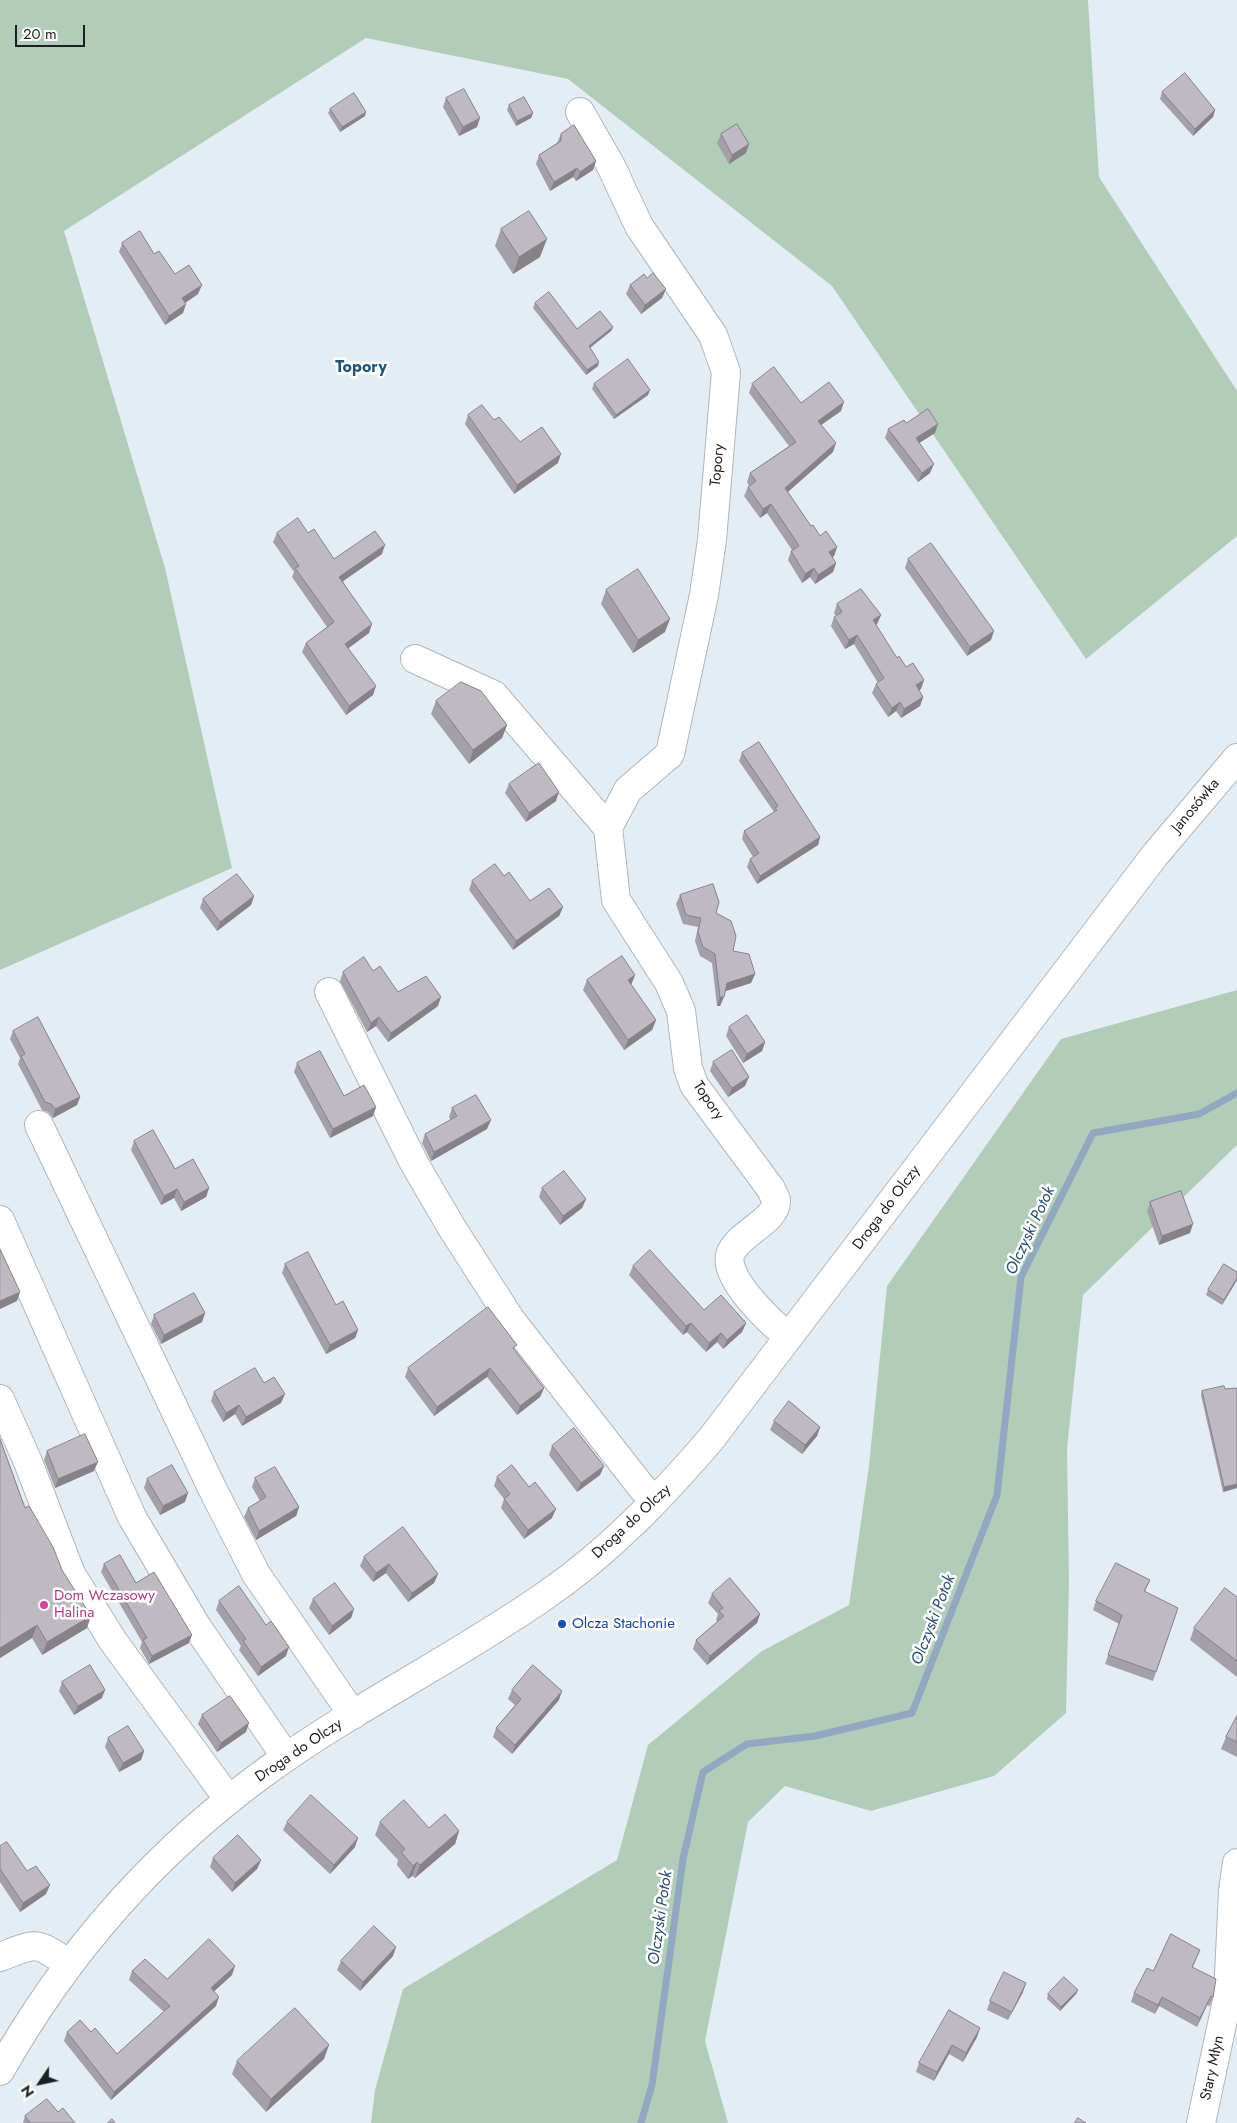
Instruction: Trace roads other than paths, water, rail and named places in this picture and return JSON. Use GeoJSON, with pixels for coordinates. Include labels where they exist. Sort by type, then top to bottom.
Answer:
{"type":"FeatureCollection","features":[{"type":"Feature","properties":{"kind":"street","name":"Topory"},"geometry":{"type":"LineString","coordinates":[[580,112],[611,166],[639,226],[712,335],[726,372],[710,558],[704,595],[670,754],[628,790],[608,828],[616,900],[669,983],[681,1011],[688,1068],[694,1085],[771,1189],[776,1200],[773,1210],[768,1217],[735,1246],[730,1255],[730,1265],[735,1278],[748,1296],[778,1328],[789,1336]]}},
{"type":"Feature","properties":{"kind":"street"},"geometry":{"type":"LineString","coordinates":[[415,660],[494,694],[608,828]]}},
{"type":"Feature","properties":{"kind":"street","name":"Janosówka"},"geometry":{"type":"LineString","coordinates":[[1154,855],[1237,758]]}},
{"type":"Feature","properties":{"kind":"street","name":"Droga do Olczy"},"geometry":{"type":"LineString","coordinates":[[0,2071],[24,2029],[69,1964],[108,1916],[148,1872],[179,1842],[229,1800],[286,1757],[482,1638],[548,1594],[602,1550],[656,1500],[711,1439],[1154,855]]}},
{"type":"Feature","properties":{"kind":"street"},"geometry":{"type":"LineString","coordinates":[[329,992],[414,1163],[452,1228],[511,1320],[643,1489],[656,1500]]}},
{"type":"Feature","properties":{"kind":"street"},"geometry":{"type":"LineString","coordinates":[[39,1125],[212,1488],[256,1574],[353,1715]]}},
{"type":"Feature","properties":{"kind":"street"},"geometry":{"type":"LineString","coordinates":[[0,1220],[132,1517],[197,1627],[286,1757]]}},
{"type":"Feature","properties":{"kind":"street"},"geometry":{"type":"LineString","coordinates":[[0,1399],[28,1462],[71,1574],[113,1642],[229,1800]]}},
{"type":"Feature","properties":{"kind":"street","name":"Stary Młyn"},"geometry":{"type":"LineString","coordinates":[[1201,2123],[1228,1996],[1233,1891],[1237,1863]]}},
{"type":"Feature","properties":{"kind":"street"},"geometry":{"type":"LineString","coordinates":[[0,1957],[32,1945],[42,1946],[69,1964]]}},
{"type":"Feature","properties":{"kind":"waterway","name":"Olczyski Potok"},"geometry":{"type":"LineString","coordinates":[[641,2123],[652,2085],[683,1859],[703,1772],[747,1744],[815,1736],[912,1713],[997,1495],[1021,1277],[1093,1133],[1199,1114],[1237,1093]]}},
{"type":"Feature","properties":{"kind":"place","name":"Dom Wczasowy Halina"},"geometry":{"type":"Point","coordinates":[44,1605]}},
{"type":"Feature","properties":{"kind":"place","name":"Olcza Stachonie"},"geometry":{"type":"Point","coordinates":[562,1624]}},
{"type":"Feature","properties":{"kind":"district","name":"Topory"},"geometry":{"type":"Point","coordinates":[361,368]}}]}
